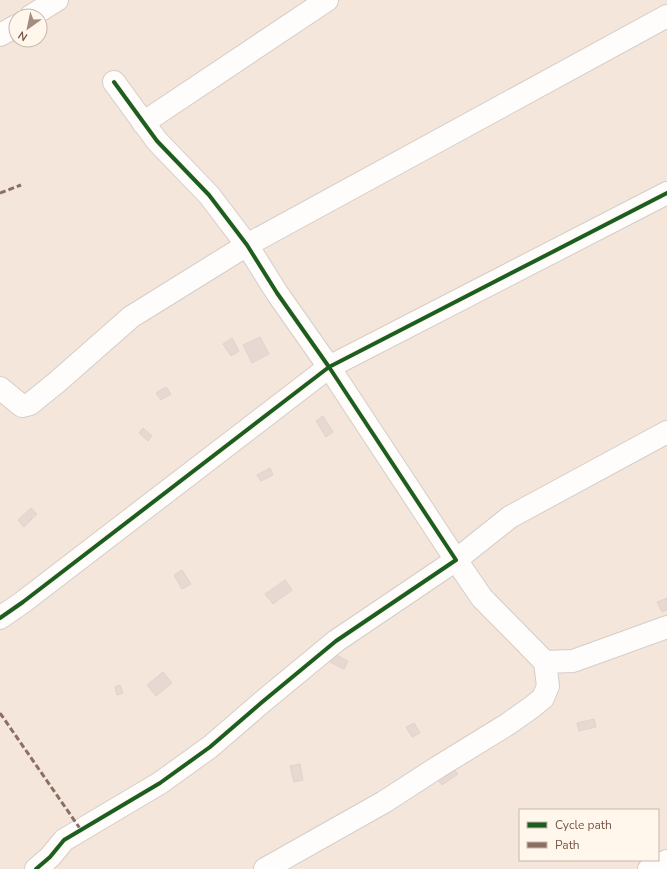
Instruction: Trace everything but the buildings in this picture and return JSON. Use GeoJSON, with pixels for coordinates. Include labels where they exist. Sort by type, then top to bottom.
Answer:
{"type":"FeatureCollection","features":[{"type":"Feature","properties":{"kind":"street"},"geometry":{"type":"LineString","coordinates":[[44,8],[57,0]]}},
{"type":"Feature","properties":{"kind":"street"},"geometry":{"type":"LineString","coordinates":[[144,123],[327,0]]}},
{"type":"Feature","properties":{"kind":"street"},"geometry":{"type":"LineString","coordinates":[[0,388],[22,406],[30,404],[131,317],[247,245],[667,16]]}},
{"type":"Feature","properties":{"kind":"street"},"geometry":{"type":"LineString","coordinates":[[114,82],[157,140],[209,195],[247,245],[277,293],[329,367],[482,598],[545,662],[548,686],[543,698],[532,707],[508,724],[384,802],[265,869]]}},
{"type":"Feature","properties":{"kind":"street"},"geometry":{"type":"LineString","coordinates":[[0,618],[23,602],[329,367],[667,193]]}},
{"type":"Feature","properties":{"kind":"street"},"geometry":{"type":"LineString","coordinates":[[36,869],[50,857],[64,840],[160,783],[210,748],[261,703],[336,641],[456,560],[510,517],[667,432]]}},
{"type":"Feature","properties":{"kind":"street"},"geometry":{"type":"LineString","coordinates":[[545,662],[573,661],[667,627]]}},
{"type":"Feature","properties":{"kind":"street"},"geometry":{"type":"LineString","coordinates":[[649,869],[667,861]]}},
{"type":"Feature","properties":{"kind":"shaded area"},"geometry":{"type":"Polygon","coordinates":[[[0,0],[667,0],[667,869],[0,869],[0,0]]]}},
{"type":"Feature","properties":{"kind":"marked path"},"geometry":{"type":"LineString","coordinates":[[0,193],[21,185]]}},
{"type":"Feature","properties":{"kind":"marked path"},"geometry":{"type":"LineString","coordinates":[[0,713],[81,830]]}},
{"type":"Feature","properties":{"kind":"cycle path"},"geometry":{"type":"LineString","coordinates":[[36,869],[50,857],[64,840],[160,783],[210,747],[336,641],[456,560],[329,367],[277,293],[247,245],[209,195],[157,141],[114,82]]}},
{"type":"Feature","properties":{"kind":"cycle path"},"geometry":{"type":"LineString","coordinates":[[0,618],[23,602],[329,367],[667,193]]}}]}
